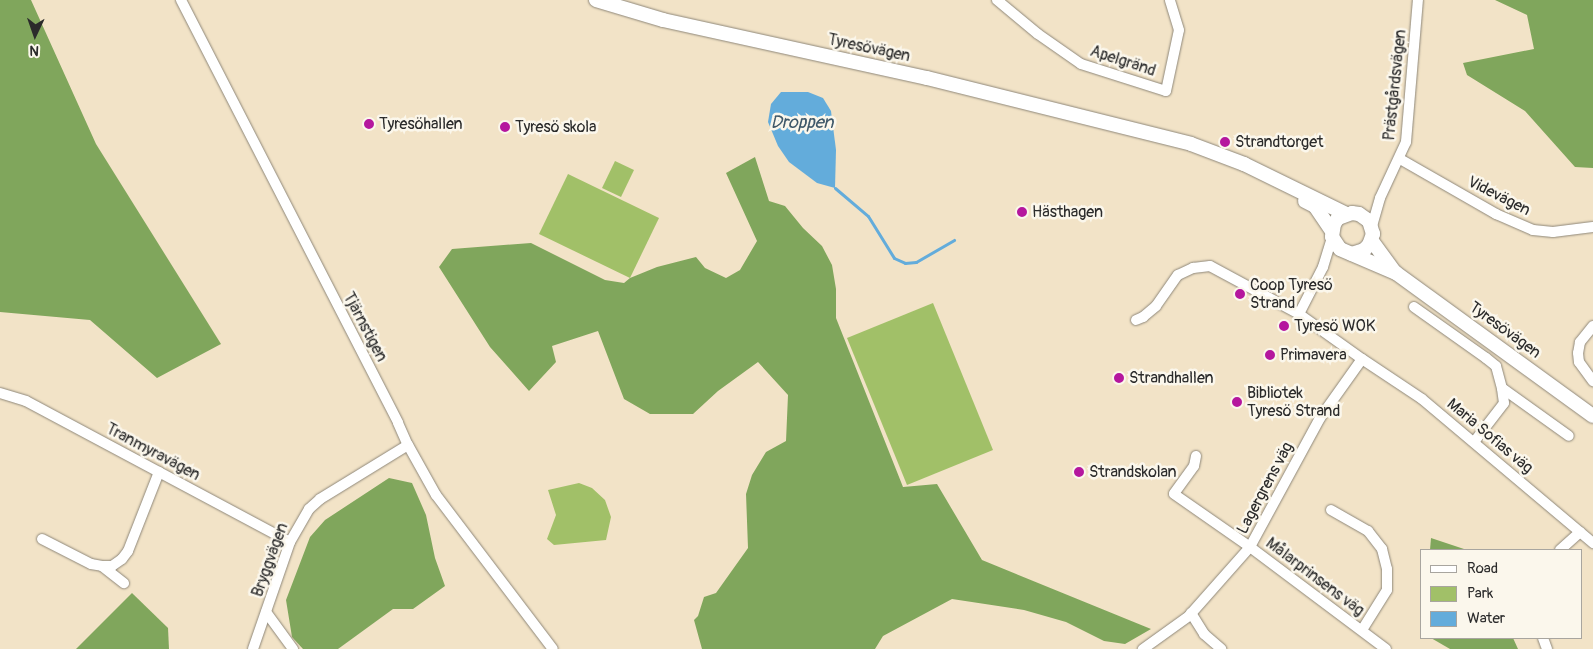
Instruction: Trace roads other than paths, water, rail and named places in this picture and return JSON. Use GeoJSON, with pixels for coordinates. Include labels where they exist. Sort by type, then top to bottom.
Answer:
{"type":"FeatureCollection","features":[{"type":"Feature","properties":{"kind":"main road","name":"Tyresövägen"},"geometry":{"type":"LineString","coordinates":[[596,0],[663,20],[927,78],[1191,144],[1244,164],[1352,214],[1364,217],[1372,226]]}},
{"type":"Feature","properties":{"kind":"main road","name":"Tyresövägen"},"geometry":{"type":"LineString","coordinates":[[1136,129],[1242,171],[1316,206],[1332,234],[1335,244],[1348,253],[1396,273],[1593,416]]}},
{"type":"Feature","properties":{"kind":"main road"},"geometry":{"type":"LineString","coordinates":[[1332,234],[1338,218],[1352,214]]}},
{"type":"Feature","properties":{"kind":"main road"},"geometry":{"type":"LineString","coordinates":[[1348,253],[1364,250],[1372,241],[1372,226]]}},
{"type":"Feature","properties":{"kind":"main road","name":"Tyresövägen"},"geometry":{"type":"LineString","coordinates":[[1372,241],[1396,273]]}},
{"type":"Feature","properties":{"kind":"street","name":"Tjärnstigen"},"geometry":{"type":"LineString","coordinates":[[181,0],[398,422],[408,445],[436,495],[553,649]]}},
{"type":"Feature","properties":{"kind":"street","name":"Apelgränd"},"geometry":{"type":"LineString","coordinates":[[998,0],[1038,34],[1081,64],[1166,91],[1179,30],[1170,0]]}},
{"type":"Feature","properties":{"kind":"street","name":"Prästgårdsvägen"},"geometry":{"type":"LineString","coordinates":[[1372,226],[1380,198],[1400,159],[1406,142],[1418,0]]}},
{"type":"Feature","properties":{"kind":"street","name":"Videvägen"},"geometry":{"type":"LineString","coordinates":[[1400,159],[1496,214],[1533,230],[1553,232],[1593,227]]}},
{"type":"Feature","properties":{"kind":"street","name":"Prästgårdsvägen"},"geometry":{"type":"LineString","coordinates":[[1352,214],[1380,198]]}},
{"type":"Feature","properties":{"kind":"street"},"geometry":{"type":"LineString","coordinates":[[1299,314],[1323,266],[1332,234]]}},
{"type":"Feature","properties":{"kind":"street"},"geometry":{"type":"LineString","coordinates":[[1323,266],[1348,253]]}},
{"type":"Feature","properties":{"kind":"street"},"geometry":{"type":"LineString","coordinates":[[1136,320],[1143,317],[1156,306],[1178,275],[1186,270],[1202,266],[1216,269],[1299,314],[1362,359]]}},
{"type":"Feature","properties":{"kind":"street"},"geometry":{"type":"LineString","coordinates":[[1414,307],[1496,366],[1504,403],[1474,442]]}},
{"type":"Feature","properties":{"kind":"street"},"geometry":{"type":"LineString","coordinates":[[1593,326],[1580,342],[1578,353],[1579,362],[1593,381]]}},
{"type":"Feature","properties":{"kind":"street","name":"Maria Sofias väg"},"geometry":{"type":"LineString","coordinates":[[1362,359],[1422,399],[1593,543]]}},
{"type":"Feature","properties":{"kind":"street","name":"Lagergrens väg"},"geometry":{"type":"LineString","coordinates":[[1143,649],[1170,632],[1191,613],[1250,548],[1320,418],[1362,359]]}},
{"type":"Feature","properties":{"kind":"street"},"geometry":{"type":"LineString","coordinates":[[1502,388],[1569,436]]}},
{"type":"Feature","properties":{"kind":"street","name":"Tranmyravägen"},"geometry":{"type":"LineString","coordinates":[[0,393],[26,401],[290,542]]}},
{"type":"Feature","properties":{"kind":"street","name":"Bryggvägen"},"geometry":{"type":"LineString","coordinates":[[253,649],[290,542],[301,519],[320,498],[408,445]]}},
{"type":"Feature","properties":{"kind":"street","name":"Lagergrens väg"},"geometry":{"type":"LineString","coordinates":[[1196,456],[1194,466],[1174,494],[1250,548]]}},
{"type":"Feature","properties":{"kind":"street"},"geometry":{"type":"LineString","coordinates":[[102,566],[112,566],[128,552],[159,472]]}},
{"type":"Feature","properties":{"kind":"street","name":"Målarprinsens väg"},"geometry":{"type":"LineString","coordinates":[[1331,510],[1368,531],[1382,549],[1387,570],[1387,590],[1362,630]]}},
{"type":"Feature","properties":{"kind":"street"},"geometry":{"type":"LineString","coordinates":[[1561,549],[1580,532]]}},
{"type":"Feature","properties":{"kind":"street"},"geometry":{"type":"LineString","coordinates":[[42,540],[102,566],[124,583]]}},
{"type":"Feature","properties":{"kind":"street","name":"Målarprinsens väg"},"geometry":{"type":"LineString","coordinates":[[1250,548],[1386,649]]}},
{"type":"Feature","properties":{"kind":"street"},"geometry":{"type":"LineString","coordinates":[[266,612],[293,649]]}},
{"type":"Feature","properties":{"kind":"street"},"geometry":{"type":"LineString","coordinates":[[1191,613],[1204,634],[1221,649]]}},
{"type":"Feature","properties":{"kind":"water","name":"Droppen"},"geometry":{"type":"Polygon","coordinates":[[[781,92],[808,92],[823,98],[831,111],[836,150],[835,188],[817,183],[789,162],[778,146],[768,122],[771,104],[781,92]]]}},
{"type":"Feature","properties":{"kind":"waterway"},"geometry":{"type":"LineString","coordinates":[[835,188],[868,216],[894,258],[905,263],[916,262],[954,240]]}},
{"type":"Feature","properties":{"kind":"place","name":"Tyresöhallen"},"geometry":{"type":"Point","coordinates":[369,124]}},
{"type":"Feature","properties":{"kind":"place","name":"Tyresö skola"},"geometry":{"type":"Point","coordinates":[505,127]}},
{"type":"Feature","properties":{"kind":"place","name":"Strandtorget"},"geometry":{"type":"Point","coordinates":[1225,142]}},
{"type":"Feature","properties":{"kind":"place","name":"Hästhagen"},"geometry":{"type":"Point","coordinates":[1022,212]}},
{"type":"Feature","properties":{"kind":"place","name":"Coop Tyresö Strand"},"geometry":{"type":"Point","coordinates":[1240,294]}},
{"type":"Feature","properties":{"kind":"place","name":"Tyresö WOK"},"geometry":{"type":"Point","coordinates":[1284,326]}},
{"type":"Feature","properties":{"kind":"place","name":"Primavera"},"geometry":{"type":"Point","coordinates":[1270,355]}},
{"type":"Feature","properties":{"kind":"place","name":"Strandhallen"},"geometry":{"type":"Point","coordinates":[1119,378]}},
{"type":"Feature","properties":{"kind":"place","name":"Bibliotek Tyresö Strand"},"geometry":{"type":"Point","coordinates":[1237,402]}},
{"type":"Feature","properties":{"kind":"place","name":"Strandskolan"},"geometry":{"type":"Point","coordinates":[1079,472]}}]}
